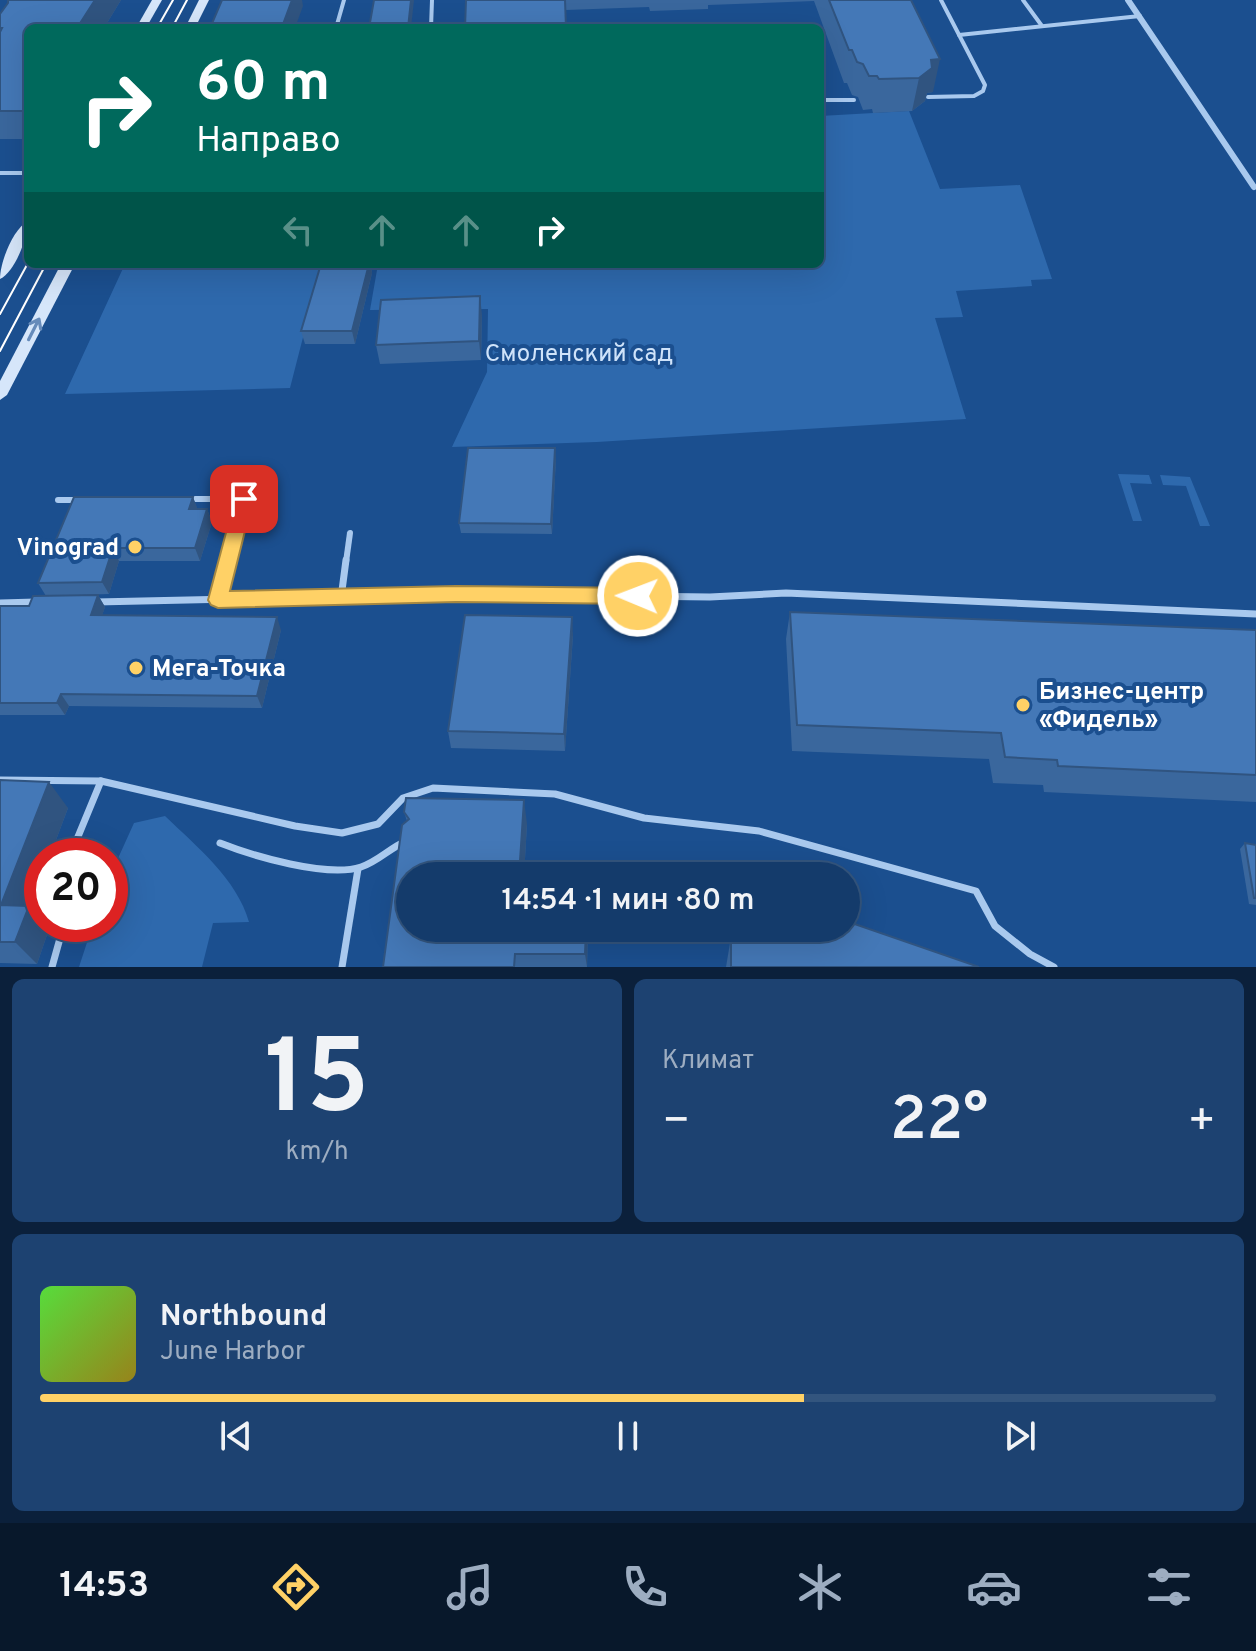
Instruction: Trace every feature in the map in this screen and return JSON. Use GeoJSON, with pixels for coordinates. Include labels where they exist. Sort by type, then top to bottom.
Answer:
{"type":"FeatureCollection","features":[{"type":"Feature","properties":{"kind":"main road"},"geometry":{"type":"LineString","coordinates":[[143,24],[157,0]]}},
{"type":"Feature","properties":{"kind":"main road"},"geometry":{"type":"LineString","coordinates":[[192,24],[204,0]]}},
{"type":"Feature","properties":{"kind":"main road"},"geometry":{"type":"LineString","coordinates":[[0,275],[24,232]]}},
{"type":"Feature","properties":{"kind":"main road"},"geometry":{"type":"LineString","coordinates":[[0,395],[66,268]]}},
{"type":"Feature","properties":{"kind":"street"},"geometry":{"type":"LineString","coordinates":[[1128,0],[1254,187]]}},
{"type":"Feature","properties":{"kind":"lane"},"geometry":{"type":"LineString","coordinates":[[337,24],[344,0]]}},
{"type":"Feature","properties":{"kind":"lane"},"geometry":{"type":"LineString","coordinates":[[431,24],[432,0]]}},
{"type":"Feature","properties":{"kind":"lane"},"geometry":{"type":"LineString","coordinates":[[928,97],[974,96],[983,91],[985,85],[941,0]]}},
{"type":"Feature","properties":{"kind":"lane"},"geometry":{"type":"LineString","coordinates":[[1023,0],[1042,26]]}},
{"type":"Feature","properties":{"kind":"lane"},"geometry":{"type":"LineString","coordinates":[[959,35],[1140,16]]}},
{"type":"Feature","properties":{"kind":"lane"},"geometry":{"type":"LineString","coordinates":[[824,100],[854,100]]}},
{"type":"Feature","properties":{"kind":"lane"},"geometry":{"type":"LineString","coordinates":[[0,173],[24,173]]}},
{"type":"Feature","properties":{"kind":"lane"},"geometry":{"type":"LineString","coordinates":[[182,499],[244,499],[218,600]]}},
{"type":"Feature","properties":{"kind":"lane"},"geometry":{"type":"LineString","coordinates":[[58,500],[89,500]]}},
{"type":"Feature","properties":{"kind":"lane"},"geometry":{"type":"LineString","coordinates":[[341,598],[350,533]]}},
{"type":"Feature","properties":{"kind":"lane"},"geometry":{"type":"LineString","coordinates":[[93,602],[456,594],[710,597],[786,593],[1256,614]]}},
{"type":"Feature","properties":{"kind":"lane"},"geometry":{"type":"LineString","coordinates":[[0,603],[47,602]]}},
{"type":"Feature","properties":{"kind":"lane"},"geometry":{"type":"LineString","coordinates":[[0,780],[101,781],[295,826],[342,833],[378,824],[403,798],[433,788],[555,794],[644,818],[759,831],[976,891],[995,926],[1030,954],[1054,967]]}},
{"type":"Feature","properties":{"kind":"lane"},"geometry":{"type":"LineString","coordinates":[[77,838],[101,781]]}},
{"type":"Feature","properties":{"kind":"lane"},"geometry":{"type":"LineString","coordinates":[[220,843],[285,865],[358,869],[378,860],[388,848],[410,842]]}},
{"type":"Feature","properties":{"kind":"lane"},"geometry":{"type":"LineString","coordinates":[[342,967],[358,869]]}},
{"type":"Feature","properties":{"kind":"lane"},"geometry":{"type":"LineString","coordinates":[[52,967],[59,942]]}},
{"type":"Feature","properties":{"kind":"green space","name":"Смоленский сад"},"geometry":{"type":"Polygon","coordinates":[[[909,111],[940,189],[1020,185],[1052,279],[1031,280],[1032,286],[956,291],[963,317],[935,318],[966,419],[597,442],[452,447],[487,372],[488,309],[370,310],[377,270],[320,271],[290,388],[65,394],[123,268],[824,268],[824,116],[909,111]]]}},
{"type":"Feature","properties":{"kind":"green space"},"geometry":{"type":"Polygon","coordinates":[[[1118,474],[1149,475],[1152,484],[1130,483],[1142,521],[1133,521],[1118,474]]]}},
{"type":"Feature","properties":{"kind":"green space"},"geometry":{"type":"Polygon","coordinates":[[[1160,475],[1190,477],[1210,526],[1200,526],[1186,486],[1163,485],[1160,475]]]}},
{"type":"Feature","properties":{"kind":"green space"},"geometry":{"type":"Polygon","coordinates":[[[165,816],[226,878],[243,906],[249,922],[213,923],[202,967],[79,967],[87,942],[128,942],[127,838],[134,823],[165,816]]]}},
{"type":"Feature","properties":{"kind":"building"},"geometry":{"type":"Polygon","coordinates":[[[8,0],[95,0],[80,24],[24,24],[24,111],[0,111],[0,14],[8,0]]]}},
{"type":"Feature","properties":{"kind":"building"},"geometry":{"type":"Polygon","coordinates":[[[222,0],[292,0],[283,24],[212,24],[222,0]]]}},
{"type":"Feature","properties":{"kind":"building"},"geometry":{"type":"Polygon","coordinates":[[[374,0],[411,0],[408,24],[370,24],[374,0]]]}},
{"type":"Feature","properties":{"kind":"building"},"geometry":{"type":"Polygon","coordinates":[[[466,0],[565,0],[566,24],[465,24],[466,0]]]}},
{"type":"Feature","properties":{"kind":"building"},"geometry":{"type":"Polygon","coordinates":[[[829,0],[911,0],[940,59],[931,60],[932,68],[919,78],[879,79],[869,76],[863,64],[857,62],[852,50],[849,50],[829,0]]]}},
{"type":"Feature","properties":{"kind":"building"},"geometry":{"type":"Polygon","coordinates":[[[320,268],[368,268],[352,331],[301,331],[320,268]]]}},
{"type":"Feature","properties":{"kind":"building"},"geometry":{"type":"Polygon","coordinates":[[[480,296],[479,341],[376,345],[381,300],[480,296]]]}},
{"type":"Feature","properties":{"kind":"building"},"geometry":{"type":"Polygon","coordinates":[[[468,448],[555,448],[551,524],[459,523],[468,448]]]}},
{"type":"Feature","properties":{"kind":"building"},"geometry":{"type":"Polygon","coordinates":[[[74,497],[193,497],[189,509],[207,509],[195,548],[113,548],[102,582],[38,583],[74,497]]]}},
{"type":"Feature","properties":{"kind":"building","name":"Мега-Точка"},"geometry":{"type":"Polygon","coordinates":[[[98,595],[91,615],[277,617],[257,696],[61,694],[57,703],[0,703],[0,606],[29,606],[33,596],[98,595]]]}},
{"type":"Feature","properties":{"kind":"building","name":"Бизнес-центр «Фидель»"},"geometry":{"type":"Polygon","coordinates":[[[790,612],[1256,630],[1256,775],[1058,766],[1057,760],[1005,757],[1001,733],[797,725],[790,612]]]}},
{"type":"Feature","properties":{"kind":"building"},"geometry":{"type":"Polygon","coordinates":[[[465,615],[572,617],[564,734],[448,731],[465,615]]]}},
{"type":"Feature","properties":{"kind":"building"},"geometry":{"type":"Polygon","coordinates":[[[0,780],[49,782],[27,838],[24,838],[24,846],[1,905],[24,906],[24,919],[15,942],[0,942],[0,780]]]}},
{"type":"Feature","properties":{"kind":"building"},"geometry":{"type":"Polygon","coordinates":[[[406,798],[524,800],[520,862],[397,862],[402,825],[409,819],[404,812],[406,798]]]}},
{"type":"Feature","properties":{"kind":"building"},"geometry":{"type":"Polygon","coordinates":[[[1245,843],[1256,845],[1256,898],[1254,898],[1245,843]]]}},
{"type":"Feature","properties":{"kind":"building"},"geometry":{"type":"Polygon","coordinates":[[[396,870],[396,942],[585,942],[585,954],[515,954],[514,967],[383,967],[396,870]]]}},
{"type":"Feature","properties":{"kind":"building"},"geometry":{"type":"Polygon","coordinates":[[[860,926],[979,967],[731,967],[731,942],[860,942],[860,926]]]}},
{"type":"Feature","properties":{"kind":"tram line"},"geometry":{"type":"LineString","coordinates":[[159,24],[173,0]]}},
{"type":"Feature","properties":{"kind":"tram line"},"geometry":{"type":"LineString","coordinates":[[174,24],[187,0]]}},
{"type":"Feature","properties":{"kind":"tram line"},"geometry":{"type":"LineString","coordinates":[[0,314],[25,268]]}},
{"type":"Feature","properties":{"kind":"tram line"},"geometry":{"type":"LineString","coordinates":[[0,351],[44,268]]}},
{"type":"Feature","properties":{"kind":"place","name":"Vinograd"},"geometry":{"type":"Point","coordinates":[135,547]}},
{"type":"Feature","properties":{"kind":"place","name":"Мега-Точка"},"geometry":{"type":"Point","coordinates":[136,668]}},
{"type":"Feature","properties":{"kind":"place","name":"Бизнес-центр «Фидель»"},"geometry":{"type":"Point","coordinates":[1023,705]}},
{"type":"Feature","properties":{"kind":"route"},"geometry":{"type":"LineString","coordinates":[[244,499],[218,600],[456,594],[638,596]]}}]}
